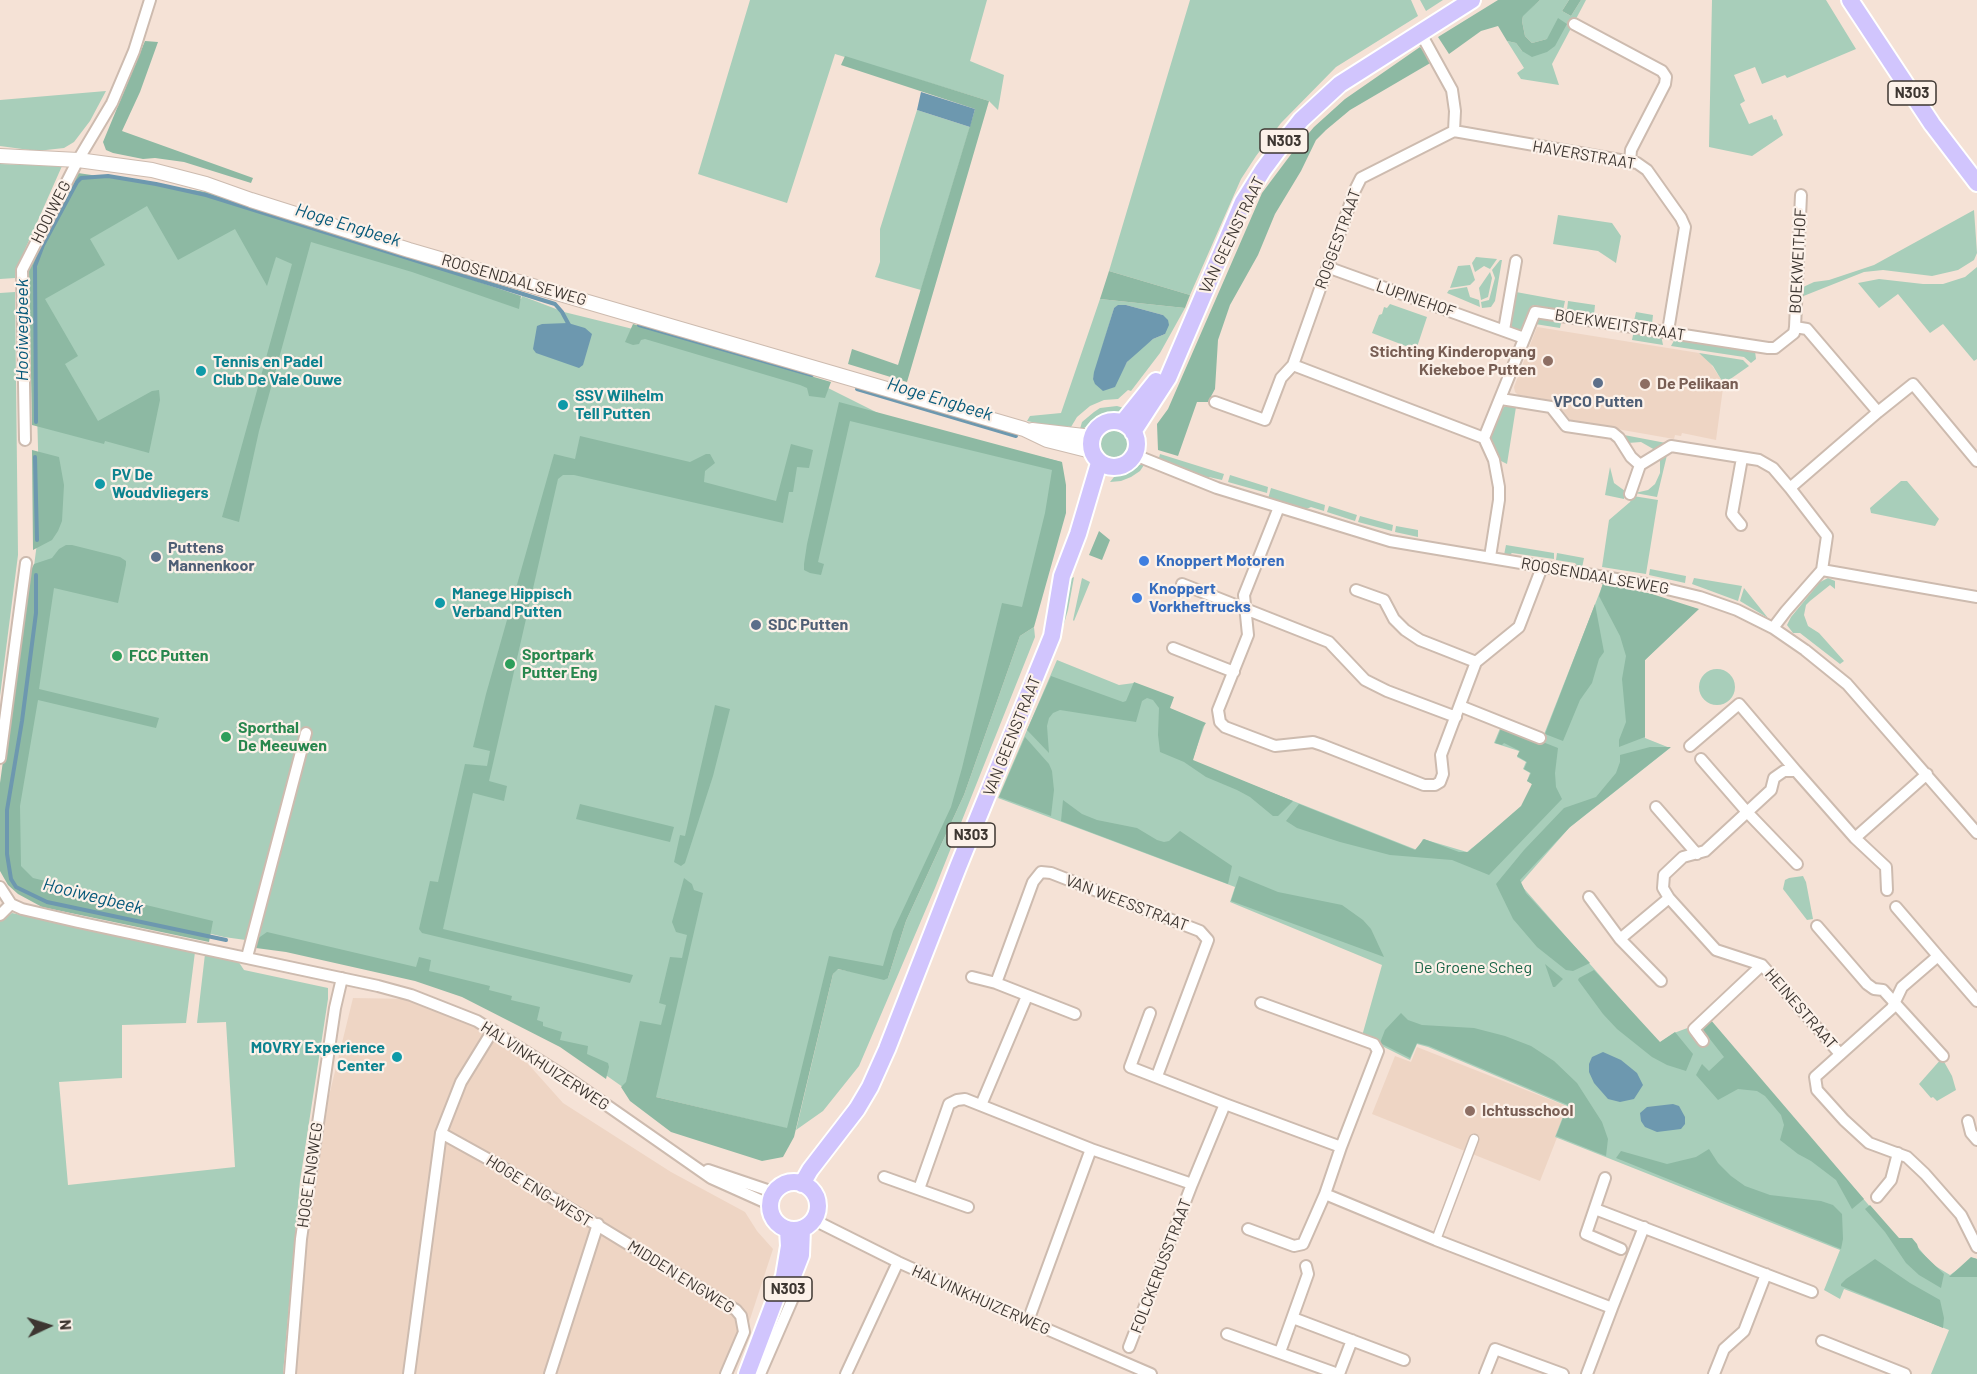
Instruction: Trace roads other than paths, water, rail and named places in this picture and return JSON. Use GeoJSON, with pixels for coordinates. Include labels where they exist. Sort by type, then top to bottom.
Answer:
{"type":"FeatureCollection","features":[{"type":"Feature","properties":{"kind":"main road","name":"VAN GEENSTRAAT"},"geometry":{"type":"LineString","coordinates":[[1128,427],[1178,352],[1244,202],[1263,170],[1301,120],[1340,84],[1472,0]]}},
{"type":"Feature","properties":{"kind":"main road","name":"N303"},"geometry":{"type":"LineString","coordinates":[[1850,0],[1932,124],[1977,183]]}},
{"type":"Feature","properties":{"kind":"main road"},"geometry":{"type":"LineString","coordinates":[[1112,421],[1128,427],[1137,442],[1135,455],[1125,465],[1098,455],[1096,429],[1103,423],[1112,421]]}},
{"type":"Feature","properties":{"kind":"main road","name":"VAN GEENSTRAAT"},"geometry":{"type":"LineString","coordinates":[[807,1187],[825,1168],[843,1130],[870,1087],[1030,692],[1052,636],[1059,587],[1078,534],[1098,455]]}},
{"type":"Feature","properties":{"kind":"main road"},"geometry":{"type":"LineString","coordinates":[[801,1226],[775,1222],[771,1198],[780,1185],[789,1182],[807,1187]]}},
{"type":"Feature","properties":{"kind":"main road","name":"N303"},"geometry":{"type":"LineString","coordinates":[[747,1374],[797,1268],[801,1255],[801,1226],[817,1211],[818,1202],[807,1187]]}},
{"type":"Feature","properties":{"kind":"street","name":"HOOIWEG"},"geometry":{"type":"LineString","coordinates":[[25,440],[22,270],[78,160],[112,103],[134,51],[150,0]]}},
{"type":"Feature","properties":{"kind":"street"},"geometry":{"type":"LineString","coordinates":[[1574,24],[1662,71],[1666,77],[1665,84],[1631,150],[1630,162]]}},
{"type":"Feature","properties":{"kind":"street"},"geometry":{"type":"LineString","coordinates":[[1419,32],[1452,90],[1455,111],[1454,131]]}},
{"type":"Feature","properties":{"kind":"street","name":"HAVERSTRAAT"},"geometry":{"type":"LineString","coordinates":[[1454,131],[1630,162],[1641,165],[1647,170],[1685,227],[1668,331]]}},
{"type":"Feature","properties":{"kind":"street","name":"ROGGESTRAAT"},"geometry":{"type":"LineString","coordinates":[[1215,402],[1265,420],[1281,378],[1293,364],[1361,178],[1454,131]]}},
{"type":"Feature","properties":{"kind":"street","name":"ROOSENDAALSEWEG"},"geometry":{"type":"LineString","coordinates":[[0,156],[78,160],[152,170],[206,184],[409,250],[1024,429],[1098,455]]}},
{"type":"Feature","properties":{"kind":"street","name":"BOEKWEITHOF"},"geometry":{"type":"LineString","coordinates":[[1795,327],[1801,195]]}},
{"type":"Feature","properties":{"kind":"street"},"geometry":{"type":"LineString","coordinates":[[1504,330],[1516,261]]}},
{"type":"Feature","properties":{"kind":"street","name":"LUPINEHOF"},"geometry":{"type":"LineString","coordinates":[[1327,267],[1435,308],[1441,308],[1524,338]]}},
{"type":"Feature","properties":{"kind":"street","name":"BOEKWEITSTRAAT"},"geometry":{"type":"LineString","coordinates":[[1484,438],[1535,312],[1772,348],[1794,333],[1795,327]]}},
{"type":"Feature","properties":{"kind":"street"},"geometry":{"type":"LineString","coordinates":[[1795,327],[1807,328],[1878,412]]}},
{"type":"Feature","properties":{"kind":"street"},"geometry":{"type":"LineString","coordinates":[[1293,364],[1484,438],[1494,460],[1499,487],[1490,557]]}},
{"type":"Feature","properties":{"kind":"street"},"geometry":{"type":"LineString","coordinates":[[1790,488],[1912,384],[1977,461]]}},
{"type":"Feature","properties":{"kind":"street"},"geometry":{"type":"LineString","coordinates":[[1501,399],[1551,407],[1566,426],[1613,433],[1619,438],[1631,458],[1640,465]]}},
{"type":"Feature","properties":{"kind":"street"},"geometry":{"type":"LineString","coordinates":[[1630,494],[1640,465],[1671,446],[1759,460],[1773,468],[1827,536],[1822,570],[1773,628]]}},
{"type":"Feature","properties":{"kind":"street","name":"ROOSENDAALSEWEG"},"geometry":{"type":"LineString","coordinates":[[1135,455],[1193,480],[1390,541],[1671,589],[1719,602],[1773,628],[1847,684],[1977,833]]}},
{"type":"Feature","properties":{"kind":"street"},"geometry":{"type":"LineString","coordinates":[[1742,458],[1732,514],[1742,525]]}},
{"type":"Feature","properties":{"kind":"street"},"geometry":{"type":"LineString","coordinates":[[1279,507],[1244,595],[1248,635],[1218,710],[1220,722],[1225,727],[1275,746],[1312,742],[1322,745],[1424,785],[1435,785],[1440,782],[1443,774],[1441,755],[1476,662],[1519,627],[1542,567]]}},
{"type":"Feature","properties":{"kind":"street"},"geometry":{"type":"LineString","coordinates":[[0,758],[26,563]]}},
{"type":"Feature","properties":{"kind":"street"},"geometry":{"type":"LineString","coordinates":[[1822,570],[1977,597]]}},
{"type":"Feature","properties":{"kind":"street"},"geometry":{"type":"LineString","coordinates":[[1182,584],[1329,642],[1365,680],[1387,691],[1456,717]]}},
{"type":"Feature","properties":{"kind":"street"},"geometry":{"type":"LineString","coordinates":[[1356,590],[1384,600],[1394,618],[1405,630],[1420,640],[1476,662]]}},
{"type":"Feature","properties":{"kind":"street"},"geometry":{"type":"LineString","coordinates":[[1173,648],[1234,672]]}},
{"type":"Feature","properties":{"kind":"street"},"geometry":{"type":"LineString","coordinates":[[1690,746],[1739,704],[1855,838],[1886,867],[1887,891]]}},
{"type":"Feature","properties":{"kind":"street"},"geometry":{"type":"LineString","coordinates":[[1460,706],[1540,738]]}},
{"type":"Feature","properties":{"kind":"street"},"geometry":{"type":"LineString","coordinates":[[248,957],[306,734]]}},
{"type":"Feature","properties":{"kind":"street"},"geometry":{"type":"LineString","coordinates":[[1701,759],[1747,812],[1797,864]]}},
{"type":"Feature","properties":{"kind":"street"},"geometry":{"type":"LineString","coordinates":[[1620,939],[1669,898],[1663,888],[1664,875],[1683,857],[1705,851],[1771,790],[1774,778],[1784,771],[1796,771]]}},
{"type":"Feature","properties":{"kind":"street"},"geometry":{"type":"LineString","coordinates":[[1855,838],[1926,774]]}},
{"type":"Feature","properties":{"kind":"street"},"geometry":{"type":"LineString","coordinates":[[1656,807],[1697,854]]}},
{"type":"Feature","properties":{"kind":"street","name":"VAN WEESSTRAAT"},"geometry":{"type":"LineString","coordinates":[[996,983],[1033,882],[1041,872],[1051,873],[1200,931],[1208,940],[1157,1076]]}},
{"type":"Feature","properties":{"kind":"street"},"geometry":{"type":"LineString","coordinates":[[0,887],[11,904],[0,915]]}},
{"type":"Feature","properties":{"kind":"street"},"geometry":{"type":"LineString","coordinates":[[1588,897],[1620,939],[1661,981]]}},
{"type":"Feature","properties":{"kind":"street","name":"HEINESTRAAT"},"geometry":{"type":"LineString","coordinates":[[1669,898],[1716,950],[1762,964],[1840,1054]]}},
{"type":"Feature","properties":{"kind":"street","name":"HALVINKHUIZERWEG"},"geometry":{"type":"LineString","coordinates":[[11,904],[22,909],[78,922],[248,957],[411,995],[477,1021],[493,1030],[575,1083],[691,1164],[771,1198]]}},
{"type":"Feature","properties":{"kind":"street"},"geometry":{"type":"LineString","coordinates":[[1896,907],[1977,1001]]}},
{"type":"Feature","properties":{"kind":"street"},"geometry":{"type":"LineString","coordinates":[[1817,926],[1867,984],[1883,990],[1943,1056]]}},
{"type":"Feature","properties":{"kind":"street"},"geometry":{"type":"LineString","coordinates":[[1938,956],[1902,987],[1896,1003],[1815,1077],[1818,1090],[1844,1120],[1869,1143],[1898,1153],[1916,1164],[1961,1215],[1977,1247]]}},
{"type":"Feature","properties":{"kind":"street","name":"HEINESTRAAT"},"geometry":{"type":"LineString","coordinates":[[1703,1041],[1694,1029],[1762,964]]}},
{"type":"Feature","properties":{"kind":"street"},"geometry":{"type":"LineString","coordinates":[[972,977],[996,983],[1075,1014]]}},
{"type":"Feature","properties":{"kind":"street","name":"HOGE ENGWEG"},"geometry":{"type":"LineString","coordinates":[[290,1374],[301,1239],[335,1008],[342,978]]}},
{"type":"Feature","properties":{"kind":"street"},"geometry":{"type":"LineString","coordinates":[[981,1106],[1027,996]]}},
{"type":"Feature","properties":{"kind":"street"},"geometry":{"type":"LineString","coordinates":[[1248,1229],[1300,1250],[1306,1241],[1325,1194],[1378,1051],[1374,1044],[1261,1003]]}},
{"type":"Feature","properties":{"kind":"street"},"geometry":{"type":"LineString","coordinates":[[1150,1013],[1130,1067],[1341,1147]]}},
{"type":"Feature","properties":{"kind":"street"},"geometry":{"type":"LineString","coordinates":[[409,1374],[441,1133],[461,1082],[493,1030]]}},
{"type":"Feature","properties":{"kind":"street"},"geometry":{"type":"LineString","coordinates":[[919,1189],[949,1104],[957,1100],[981,1106],[1091,1149],[1192,1184]]}},
{"type":"Feature","properties":{"kind":"street","name":"FOLCKERUSSTRAAT"},"geometry":{"type":"LineString","coordinates":[[1129,1347],[1225,1104]]}},
{"type":"Feature","properties":{"kind":"street"},"geometry":{"type":"LineString","coordinates":[[1968,1121],[1971,1133],[1977,1140]]}},
{"type":"Feature","properties":{"kind":"street","name":"HOGE ENG-WEST"},"geometry":{"type":"LineString","coordinates":[[441,1133],[598,1224],[550,1374]]}},
{"type":"Feature","properties":{"kind":"street"},"geometry":{"type":"LineString","coordinates":[[1436,1240],[1474,1139]]}},
{"type":"Feature","properties":{"kind":"street"},"geometry":{"type":"LineString","coordinates":[[1028,1322],[1091,1149]]}},
{"type":"Feature","properties":{"kind":"street"},"geometry":{"type":"LineString","coordinates":[[1877,1197],[1891,1180],[1898,1153]]}},
{"type":"Feature","properties":{"kind":"street"},"geometry":{"type":"LineString","coordinates":[[884,1177],[968,1207]]}},
{"type":"Feature","properties":{"kind":"street"},"geometry":{"type":"LineString","coordinates":[[1605,1178],[1586,1234],[1621,1249]]}},
{"type":"Feature","properties":{"kind":"street"},"geometry":{"type":"LineString","coordinates":[[1325,1194],[1612,1308]]}},
{"type":"Feature","properties":{"kind":"street"},"geometry":{"type":"LineString","coordinates":[[1595,1209],[1812,1292]]}},
{"type":"Feature","properties":{"kind":"street","name":"MIDDEN ENGWEG"},"geometry":{"type":"LineString","coordinates":[[598,1224],[736,1310],[741,1316],[744,1332],[726,1374]]}},
{"type":"Feature","properties":{"kind":"street","name":"HALVINKHUIZERWEG"},"geometry":{"type":"LineString","coordinates":[[801,1226],[898,1262],[1028,1322],[1151,1374]]}},
{"type":"Feature","properties":{"kind":"street"},"geometry":{"type":"LineString","coordinates":[[1587,1374],[1644,1227]]}},
{"type":"Feature","properties":{"kind":"street"},"geometry":{"type":"LineString","coordinates":[[846,1374],[898,1262]]}},
{"type":"Feature","properties":{"kind":"street"},"geometry":{"type":"LineString","coordinates":[[1280,1352],[1308,1274],[1306,1266]]}},
{"type":"Feature","properties":{"kind":"street"},"geometry":{"type":"LineString","coordinates":[[1714,1374],[1724,1349],[1744,1330],[1766,1274]]}},
{"type":"Feature","properties":{"kind":"street"},"geometry":{"type":"LineString","coordinates":[[760,1374],[793,1298]]}},
{"type":"Feature","properties":{"kind":"street"},"geometry":{"type":"LineString","coordinates":[[1293,1318],[1404,1360]]}},
{"type":"Feature","properties":{"kind":"street"},"geometry":{"type":"LineString","coordinates":[[1227,1334],[1339,1374],[1352,1340]]}},
{"type":"Feature","properties":{"kind":"street"},"geometry":{"type":"LineString","coordinates":[[1822,1341],[1905,1374]]}},
{"type":"Feature","properties":{"kind":"street"},"geometry":{"type":"LineString","coordinates":[[1485,1374],[1495,1349],[1563,1374]]}},
{"type":"Feature","properties":{"kind":"water"},"geometry":{"type":"Polygon","coordinates":[[[921,92],[975,109],[970,127],[917,110],[921,92]]]}},
{"type":"Feature","properties":{"kind":"water"},"geometry":{"type":"Polygon","coordinates":[[[1118,305],[1163,315],[1169,325],[1165,334],[1153,339],[1127,362],[1115,387],[1103,391],[1095,384],[1094,372],[1114,308],[1118,305]]]}},
{"type":"Feature","properties":{"kind":"water"},"geometry":{"type":"Polygon","coordinates":[[[568,323],[585,328],[592,334],[583,365],[579,368],[536,353],[533,349],[537,326],[568,323]]]}},
{"type":"Feature","properties":{"kind":"water"},"geometry":{"type":"Polygon","coordinates":[[[1603,1052],[1621,1060],[1637,1073],[1643,1085],[1634,1099],[1620,1102],[1608,1099],[1594,1083],[1589,1072],[1589,1064],[1592,1057],[1603,1052]]]}},
{"type":"Feature","properties":{"kind":"water"},"geometry":{"type":"Polygon","coordinates":[[[1673,1104],[1679,1106],[1685,1117],[1685,1124],[1681,1129],[1657,1132],[1645,1127],[1641,1121],[1640,1113],[1647,1107],[1673,1104]]]}},
{"type":"Feature","properties":{"kind":"waterway","name":"Hoge Engbeek"},"geometry":{"type":"LineString","coordinates":[[81,178],[108,176],[206,195],[555,304],[569,325]]}},
{"type":"Feature","properties":{"kind":"waterway","name":"Hooiwegbeek"},"geometry":{"type":"LineString","coordinates":[[36,422],[35,266],[43,245],[81,178]]}},
{"type":"Feature","properties":{"kind":"waterway","name":"Hoge Engbeek"},"geometry":{"type":"LineString","coordinates":[[639,325],[812,375]]}},
{"type":"Feature","properties":{"kind":"waterway","name":"Hoge Engbeek"},"geometry":{"type":"LineString","coordinates":[[857,389],[1016,436]]}},
{"type":"Feature","properties":{"kind":"waterway","name":"Hooiwegbeek"},"geometry":{"type":"LineString","coordinates":[[35,457],[37,540]]}},
{"type":"Feature","properties":{"kind":"waterway","name":"Hooiwegbeek"},"geometry":{"type":"LineString","coordinates":[[36,575],[36,613],[22,721],[7,810],[7,854],[11,879],[16,887],[47,902],[226,940]]}},
{"type":"Feature","properties":{"kind":"place","name":"Stichting Kinderopvang Kiekeboe Putten"},"geometry":{"type":"Point","coordinates":[1548,361]}},
{"type":"Feature","properties":{"kind":"place","name":"Tennis en Padel Club De Vale Ouwe"},"geometry":{"type":"Point","coordinates":[201,371]}},
{"type":"Feature","properties":{"kind":"place","name":"VPCO Putten"},"geometry":{"type":"Point","coordinates":[1598,383]}},
{"type":"Feature","properties":{"kind":"place","name":"De Pelikaan"},"geometry":{"type":"Point","coordinates":[1645,384]}},
{"type":"Feature","properties":{"kind":"place","name":"SSV Wilhelm Tell Putten"},"geometry":{"type":"Point","coordinates":[563,405]}},
{"type":"Feature","properties":{"kind":"place","name":"PV De Woudvliegers"},"geometry":{"type":"Point","coordinates":[100,484]}},
{"type":"Feature","properties":{"kind":"place","name":"Puttens Mannenkoor"},"geometry":{"type":"Point","coordinates":[156,557]}},
{"type":"Feature","properties":{"kind":"place","name":"Knoppert Motoren"},"geometry":{"type":"Point","coordinates":[1144,561]}},
{"type":"Feature","properties":{"kind":"place","name":"Knoppert Vorkheftrucks"},"geometry":{"type":"Point","coordinates":[1137,598]}},
{"type":"Feature","properties":{"kind":"place","name":"Manege Hippisch Verband Putten"},"geometry":{"type":"Point","coordinates":[440,603]}},
{"type":"Feature","properties":{"kind":"place","name":"SDC Putten"},"geometry":{"type":"Point","coordinates":[756,625]}},
{"type":"Feature","properties":{"kind":"place","name":"FCC Putten"},"geometry":{"type":"Point","coordinates":[117,656]}},
{"type":"Feature","properties":{"kind":"place","name":"Sportpark Putter Eng"},"geometry":{"type":"Point","coordinates":[510,664]}},
{"type":"Feature","properties":{"kind":"place","name":"Sporthal De Meeuwen"},"geometry":{"type":"Point","coordinates":[226,737]}},
{"type":"Feature","properties":{"kind":"place","name":"MOVRY Experience Center"},"geometry":{"type":"Point","coordinates":[397,1057]}},
{"type":"Feature","properties":{"kind":"place","name":"Ichtusschool"},"geometry":{"type":"Point","coordinates":[1470,1111]}},
{"type":"Feature","properties":{"kind":"park label","name":"De Groene Scheg"},"geometry":{"type":"Point","coordinates":[1473,968]}}]}
